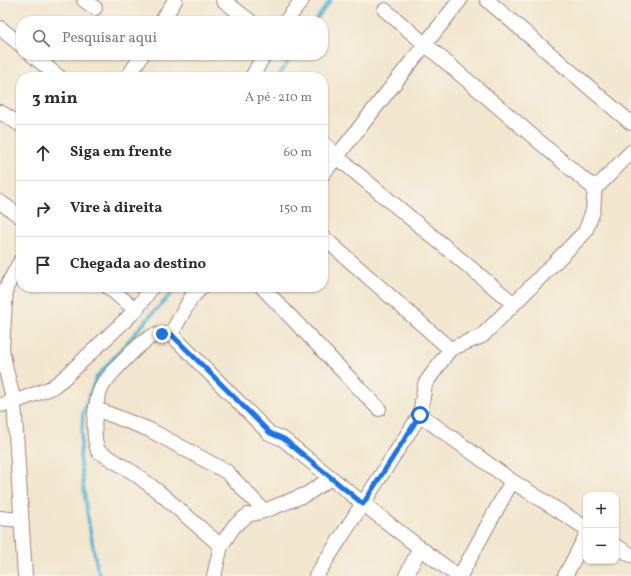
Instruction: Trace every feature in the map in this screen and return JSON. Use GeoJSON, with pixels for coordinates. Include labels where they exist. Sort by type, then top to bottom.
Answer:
{"type":"FeatureCollection","features":[{"type":"Feature","properties":{"kind":"street"},"geometry":{"type":"LineString","coordinates":[[165,16],[174,0]]}},
{"type":"Feature","properties":{"kind":"street"},"geometry":{"type":"LineString","coordinates":[[223,0],[244,16]]}},
{"type":"Feature","properties":{"kind":"street"},"geometry":{"type":"LineString","coordinates":[[290,16],[302,0]]}},
{"type":"Feature","properties":{"kind":"street"},"geometry":{"type":"LineString","coordinates":[[328,168],[460,0]]}},
{"type":"Feature","properties":{"kind":"street"},"geometry":{"type":"LineString","coordinates":[[487,0],[631,123]]}},
{"type":"Feature","properties":{"kind":"street"},"geometry":{"type":"LineString","coordinates":[[384,10],[426,44],[590,185],[600,184],[631,152]]}},
{"type":"Feature","properties":{"kind":"street"},"geometry":{"type":"LineString","coordinates":[[0,28],[16,41]]}},
{"type":"Feature","properties":{"kind":"street"},"geometry":{"type":"LineString","coordinates":[[38,60],[52,72]]}},
{"type":"Feature","properties":{"kind":"street"},"geometry":{"type":"LineString","coordinates":[[131,72],[139,60]]}},
{"type":"Feature","properties":{"kind":"street"},"geometry":{"type":"LineString","coordinates":[[255,72],[261,60]]}},
{"type":"Feature","properties":{"kind":"street"},"geometry":{"type":"LineString","coordinates":[[0,112],[16,123]]}},
{"type":"Feature","properties":{"kind":"street"},"geometry":{"type":"LineString","coordinates":[[328,147],[337,157],[514,304]]}},
{"type":"Feature","properties":{"kind":"street"},"geometry":{"type":"LineString","coordinates":[[316,576],[420,415],[425,384],[450,349],[482,336],[586,232],[593,211],[595,185]]}},
{"type":"Feature","properties":{"kind":"street"},"geometry":{"type":"LineString","coordinates":[[0,202],[16,213]]}},
{"type":"Feature","properties":{"kind":"street"},"geometry":{"type":"LineString","coordinates":[[328,241],[450,349]]}},
{"type":"Feature","properties":{"kind":"street"},"geometry":{"type":"LineString","coordinates":[[16,267],[3,286],[2,349],[6,370],[7,403],[25,576]]}},
{"type":"Feature","properties":{"kind":"street"},"geometry":{"type":"LineString","coordinates":[[114,292],[136,310]]}},
{"type":"Feature","properties":{"kind":"street"},"geometry":{"type":"LineString","coordinates":[[7,403],[51,388],[63,379],[136,310],[149,292]]}},
{"type":"Feature","properties":{"kind":"street"},"geometry":{"type":"LineString","coordinates":[[171,334],[191,298],[197,292]]}},
{"type":"Feature","properties":{"kind":"street"},"geometry":{"type":"LineString","coordinates":[[267,292],[379,409]]}},
{"type":"Feature","properties":{"kind":"street"},"geometry":{"type":"LineString","coordinates":[[171,334],[152,336],[122,361],[100,389],[96,409],[95,438],[98,451],[134,473],[160,493],[222,546]]}},
{"type":"Feature","properties":{"kind":"street"},"geometry":{"type":"LineString","coordinates":[[171,334],[270,433],[284,439],[363,504],[459,576],[512,481]]}},
{"type":"Feature","properties":{"kind":"street"},"geometry":{"type":"LineString","coordinates":[[96,409],[150,430],[227,472],[264,511]]}},
{"type":"Feature","properties":{"kind":"street"},"geometry":{"type":"LineString","coordinates":[[420,415],[512,481],[583,526]]}},
{"type":"Feature","properties":{"kind":"street"},"geometry":{"type":"LineString","coordinates":[[214,576],[222,546],[234,526],[248,515],[264,511],[307,494],[331,478]]}},
{"type":"Feature","properties":{"kind":"street"},"geometry":{"type":"LineString","coordinates":[[0,518],[20,520]]}},
{"type":"Feature","properties":{"kind":"street"},"geometry":{"type":"LineString","coordinates":[[565,576],[583,542]]}},
{"type":"Feature","properties":{"kind":"street"},"geometry":{"type":"LineString","coordinates":[[406,576],[420,548]]}},
{"type":"Feature","properties":{"kind":"street"},"geometry":{"type":"LineString","coordinates":[[619,548],[631,554]]}},
{"type":"Feature","properties":{"kind":"waterway"},"geometry":{"type":"LineString","coordinates":[[319,16],[331,0]]}},
{"type":"Feature","properties":{"kind":"waterway"},"geometry":{"type":"LineString","coordinates":[[281,72],[289,60]]}},
{"type":"Feature","properties":{"kind":"waterway"},"geometry":{"type":"LineString","coordinates":[[100,576],[97,568],[87,513],[80,459],[83,413],[96,378],[173,292]]}},
{"type":"Feature","properties":{"kind":"route"},"geometry":{"type":"LineString","coordinates":[[162,334],[171,334],[270,433],[284,439],[363,504],[420,415]]}}]}
